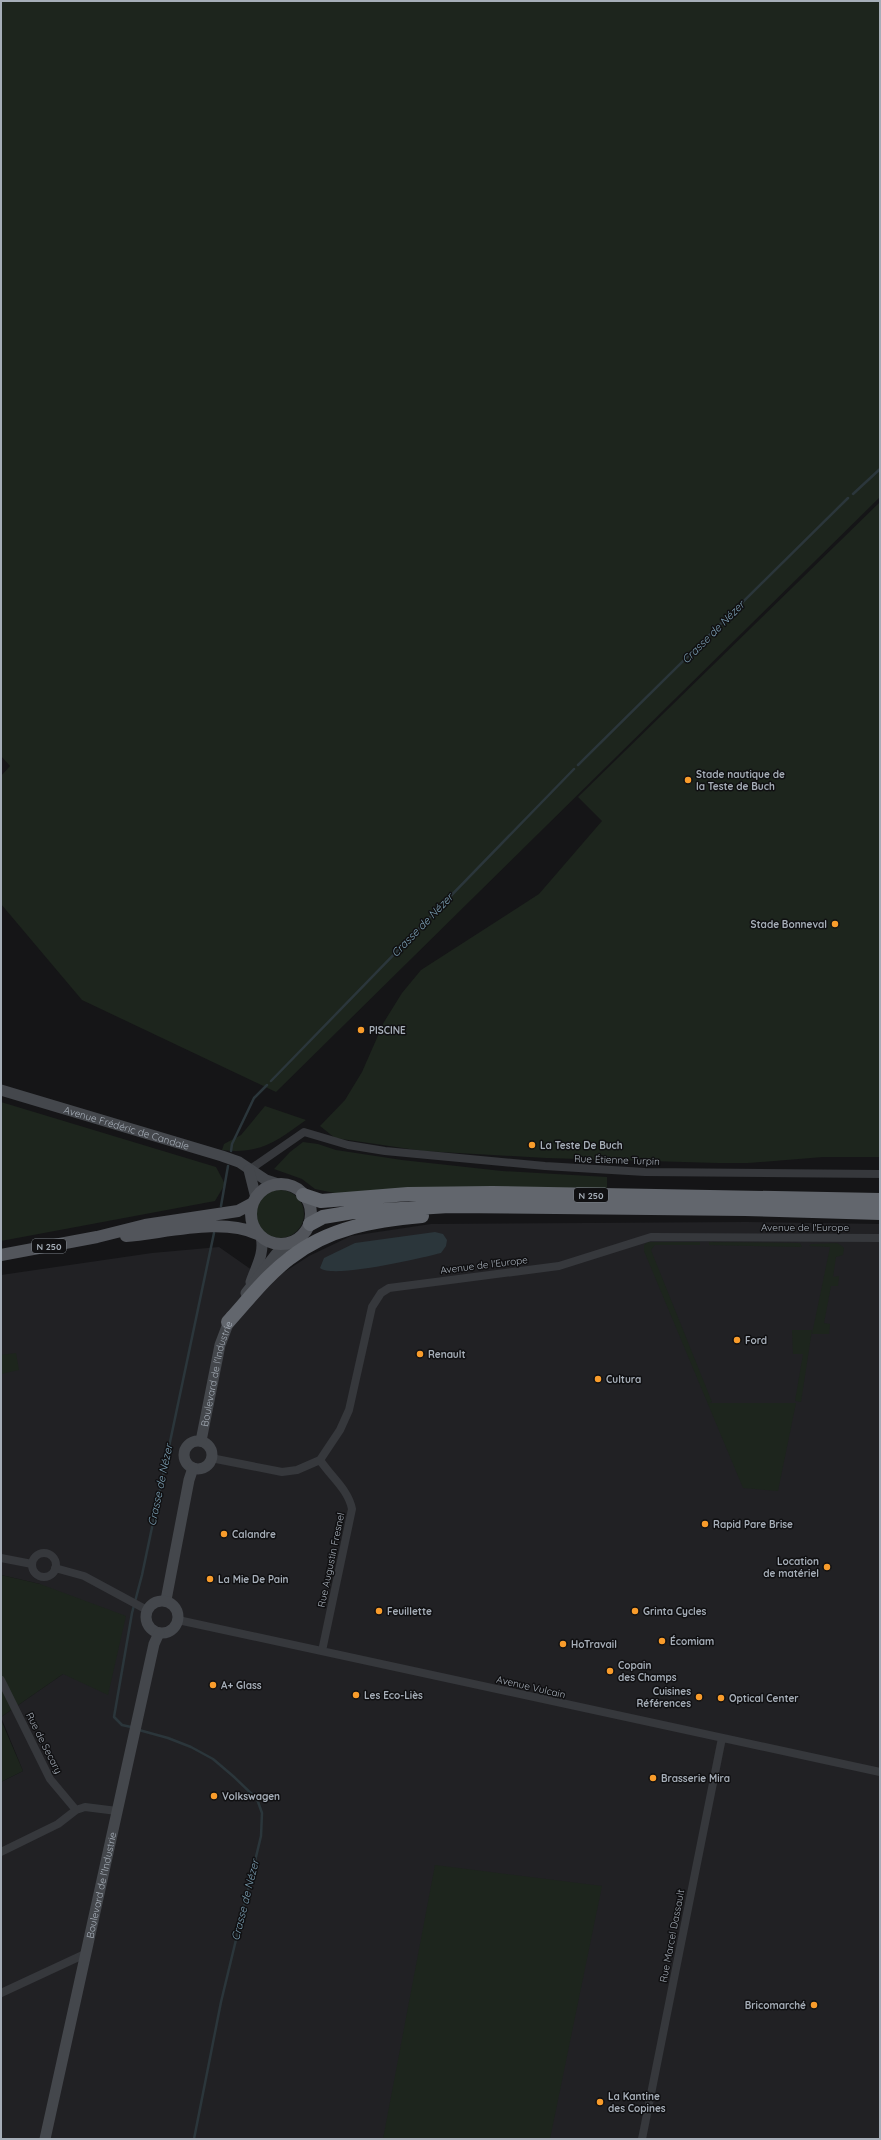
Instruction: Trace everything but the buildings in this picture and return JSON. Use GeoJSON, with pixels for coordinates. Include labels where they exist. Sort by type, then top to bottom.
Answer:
{"type":"FeatureCollection","features":[{"type":"Feature","properties":{"kind":"highway","name":"N 250"},"geometry":{"type":"LineString","coordinates":[[304,1195],[321,1201],[408,1194],[492,1192],[880,1200]]}},
{"type":"Feature","properties":{"kind":"highway","name":"N 250"},"geometry":{"type":"LineString","coordinates":[[310,1224],[330,1216],[409,1207],[491,1206],[880,1213]]}},
{"type":"Feature","properties":{"kind":"highway","name":"N 250"},"geometry":{"type":"LineString","coordinates":[[228,1322],[271,1275],[290,1258],[323,1238],[358,1225],[379,1220],[449,1213],[607,1208]]}},
{"type":"Feature","properties":{"kind":"main road","name":"N 250"},"geometry":{"type":"LineString","coordinates":[[1,1255],[97,1237],[146,1225],[238,1211],[254,1200],[266,1188],[278,1184],[290,1186],[304,1195]]}},
{"type":"Feature","properties":{"kind":"main road"},"geometry":{"type":"LineString","coordinates":[[304,1195],[310,1208],[310,1224]]}},
{"type":"Feature","properties":{"kind":"main road"},"geometry":{"type":"LineString","coordinates":[[254,1200],[251,1218],[259,1236]]}},
{"type":"Feature","properties":{"kind":"main road","name":"N 250"},"geometry":{"type":"LineString","coordinates":[[97,1237],[148,1234],[213,1226],[237,1227],[273,1243],[290,1243],[298,1239],[310,1224]]}},
{"type":"Feature","properties":{"kind":"street","name":"Avenue Frédéric de Candale"},"geometry":{"type":"LineString","coordinates":[[1,1090],[222,1156],[239,1162],[266,1180],[278,1184]]}},
{"type":"Feature","properties":{"kind":"street","name":"Rue Étienne Turpin"},"geometry":{"type":"LineString","coordinates":[[249,1170],[304,1132],[348,1145],[385,1151],[545,1166],[617,1171],[880,1174]]}},
{"type":"Feature","properties":{"kind":"street"},"geometry":{"type":"LineString","coordinates":[[249,1170],[254,1200]]}},
{"type":"Feature","properties":{"kind":"street","name":"Boulevard de l'Industrie"},"geometry":{"type":"LineString","coordinates":[[249,1288],[262,1254],[263,1245],[259,1236]]}},
{"type":"Feature","properties":{"kind":"street","name":"Avenue de l'Europe"},"geometry":{"type":"LineString","coordinates":[[320,1460],[340,1430],[349,1410],[372,1307],[381,1293],[389,1288],[559,1266],[651,1237],[880,1238]]}},
{"type":"Feature","properties":{"kind":"street","name":"Boulevard de l'Industrie"},"geometry":{"type":"LineString","coordinates":[[201,1441],[212,1376],[228,1322],[249,1288],[276,1254],[290,1243]]}},
{"type":"Feature","properties":{"kind":"street"},"geometry":{"type":"LineString","coordinates":[[201,1441],[208,1446],[212,1458],[207,1466],[198,1469],[193,1468],[189,1466],[184,1458],[185,1449],[192,1442],[201,1441]]}},
{"type":"Feature","properties":{"kind":"street"},"geometry":{"type":"LineString","coordinates":[[212,1458],[282,1472],[297,1470],[320,1460]]}},
{"type":"Feature","properties":{"kind":"street","name":"Rue Augustin Fresnel"},"geometry":{"type":"LineString","coordinates":[[320,1460],[343,1488],[350,1500],[352,1509],[322,1651]]}},
{"type":"Feature","properties":{"kind":"street"},"geometry":{"type":"LineString","coordinates":[[166,1600],[189,1480],[193,1468]]}},
{"type":"Feature","properties":{"kind":"street"},"geometry":{"type":"LineString","coordinates":[[44,1553],[53,1558],[56,1568],[51,1574],[40,1576],[34,1572],[32,1564],[35,1558],[44,1553]]}},
{"type":"Feature","properties":{"kind":"street"},"geometry":{"type":"LineString","coordinates":[[1,1558],[32,1564]]}},
{"type":"Feature","properties":{"kind":"street"},"geometry":{"type":"LineString","coordinates":[[56,1568],[84,1576],[130,1600],[142,1608],[146,1622],[153,1631],[158,1633],[169,1632],[176,1625],[178,1620],[177,1610],[174,1605],[166,1600],[156,1601],[142,1608]]}},
{"type":"Feature","properties":{"kind":"street","name":"Avenue Vulcain"},"geometry":{"type":"LineString","coordinates":[[178,1620],[880,1772]]}},
{"type":"Feature","properties":{"kind":"street","name":"Boulevard de l'Industrie"},"geometry":{"type":"LineString","coordinates":[[45,2139],[154,1644],[158,1633]]}},
{"type":"Feature","properties":{"kind":"street","name":"Rue de Secary"},"geometry":{"type":"LineString","coordinates":[[1,1680],[50,1779],[76,1810]]}},
{"type":"Feature","properties":{"kind":"street","name":"Rue Marcel Dassault"},"geometry":{"type":"LineString","coordinates":[[642,2139],[722,1738]]}},
{"type":"Feature","properties":{"kind":"street"},"geometry":{"type":"LineString","coordinates":[[1,1852],[58,1824],[76,1810],[86,1807],[117,1811]]}},
{"type":"Feature","properties":{"kind":"street"},"geometry":{"type":"LineString","coordinates":[[1,1993],[85,1954]]}},
{"type":"Feature","properties":{"kind":"shaded area"},"geometry":{"type":"Polygon","coordinates":[[[1,1],[880,1],[880,497],[276,1092],[82,1000],[1,904],[1,776],[10,766],[1,756],[1,1]]]}},
{"type":"Feature","properties":{"kind":"shaded area"},"geometry":{"type":"Polygon","coordinates":[[[880,502],[880,1157],[823,1157],[748,1163],[546,1158],[423,1151],[335,1138],[320,1126],[345,1100],[362,1072],[384,1022],[402,993],[421,970],[539,894],[602,821],[578,797],[880,502]]]}},
{"type":"Feature","properties":{"kind":"shaded area"},"geometry":{"type":"Polygon","coordinates":[[[1,1102],[216,1167],[225,1184],[215,1201],[1,1241],[1,1102]]]}},
{"type":"Feature","properties":{"kind":"shaded area"},"geometry":{"type":"Polygon","coordinates":[[[265,1106],[306,1120],[267,1145],[247,1150],[222,1150],[224,1144],[241,1135],[265,1106]]]}},
{"type":"Feature","properties":{"kind":"shaded area"},"geometry":{"type":"Polygon","coordinates":[[[303,1142],[318,1144],[336,1150],[402,1160],[502,1171],[607,1177],[607,1189],[339,1194],[315,1189],[302,1179],[274,1169],[290,1152],[303,1142]]]}},
{"type":"Feature","properties":{"kind":"shaded area"},"geometry":{"type":"Polygon","coordinates":[[[280,1190],[289,1192],[297,1197],[302,1205],[304,1214],[302,1223],[297,1231],[289,1236],[280,1238],[271,1236],[263,1231],[258,1223],[256,1214],[258,1205],[263,1197],[271,1192],[280,1190]]]}},
{"type":"Feature","properties":{"kind":"shaded area"},"geometry":{"type":"Polygon","coordinates":[[[747,1222],[880,1224],[880,2139],[1,2139],[1,1782],[23,1771],[1,1717],[63,1674],[40,1584],[1,1575],[1,1275],[152,1253],[219,1247],[269,1282],[309,1256],[351,1236],[431,1224],[747,1222]]]}},
{"type":"Feature","properties":{"kind":"shaded area"},"geometry":{"type":"Polygon","coordinates":[[[435,1232],[443,1234],[447,1240],[446,1246],[441,1253],[397,1263],[359,1269],[328,1271],[320,1268],[324,1258],[355,1243],[435,1232]]]}},
{"type":"Feature","properties":{"kind":"shaded area"},"geometry":{"type":"Polygon","coordinates":[[[648,1242],[700,1242],[700,1245],[655,1245],[651,1250],[712,1402],[708,1403],[796,1403],[778,1491],[743,1488],[644,1251],[644,1245],[648,1242]]]}},
{"type":"Feature","properties":{"kind":"shaded area"},"geometry":{"type":"Polygon","coordinates":[[[709,1242],[800,1243],[802,1247],[709,1245],[709,1242]]]}},
{"type":"Feature","properties":{"kind":"shaded area"},"geometry":{"type":"Polygon","coordinates":[[[837,1243],[844,1248],[843,1255],[836,1257],[833,1277],[839,1276],[838,1286],[831,1286],[824,1323],[830,1324],[829,1334],[812,1334],[830,1247],[809,1246],[811,1244],[837,1243]]]}},
{"type":"Feature","properties":{"kind":"shaded area"},"geometry":{"type":"Polygon","coordinates":[[[792,1330],[812,1330],[801,1402],[795,1401],[803,1354],[793,1354],[792,1330]]]}},
{"type":"Feature","properties":{"kind":"shaded area"},"geometry":{"type":"Polygon","coordinates":[[[16,1353],[19,1370],[1,1374],[1,1355],[16,1353]]]}},
{"type":"Feature","properties":{"kind":"shaded area"},"geometry":{"type":"Polygon","coordinates":[[[1,1575],[40,1584],[126,1616],[108,1695],[63,1674],[1,1717],[1,1575]]]}},
{"type":"Feature","properties":{"kind":"shaded area"},"geometry":{"type":"Polygon","coordinates":[[[1,1720],[23,1771],[1,1782],[1,1720]]]}},
{"type":"Feature","properties":{"kind":"shaded area"},"geometry":{"type":"Polygon","coordinates":[[[435,1865],[602,1886],[550,2139],[383,2139],[435,1865]]]}},
{"type":"Feature","properties":{"kind":"waterway","name":"Crasse de Nézer"},"geometry":{"type":"LineString","coordinates":[[853,494],[880,469]]}},
{"type":"Feature","properties":{"kind":"waterway","name":"Crasse de Nézer"},"geometry":{"type":"LineString","coordinates":[[578,765],[848,498]]}},
{"type":"Feature","properties":{"kind":"waterway","name":"Crasse de Nézer"},"geometry":{"type":"LineString","coordinates":[[271,1081],[574,769]]}},
{"type":"Feature","properties":{"kind":"waterway","name":"Crasse de Nézer"},"geometry":{"type":"LineString","coordinates":[[231,1151],[232,1144],[254,1098],[267,1085]]}},
{"type":"Feature","properties":{"kind":"waterway","name":"Crasse de Nézer"},"geometry":{"type":"LineString","coordinates":[[221,1206],[228,1166]]}},
{"type":"Feature","properties":{"kind":"waterway","name":"Crasse de Nézer"},"geometry":{"type":"LineString","coordinates":[[131,1727],[122,1725],[114,1717],[132,1613],[142,1575],[214,1233]]}},
{"type":"Feature","properties":{"kind":"waterway","name":"Crasse de Nézer"},"geometry":{"type":"LineString","coordinates":[[139,1730],[168,1738],[191,1747],[213,1759],[257,1799],[262,1813],[261,1836],[221,2002],[194,2139]]}},
{"type":"Feature","properties":{"kind":"place","name":"Stade nautique de la Teste de Buch"},"geometry":{"type":"Point","coordinates":[688,780]}},
{"type":"Feature","properties":{"kind":"place","name":"Stade Bonneval"},"geometry":{"type":"Point","coordinates":[835,924]}},
{"type":"Feature","properties":{"kind":"place","name":"PISCINE"},"geometry":{"type":"Point","coordinates":[361,1030]}},
{"type":"Feature","properties":{"kind":"place","name":"La Teste De Buch"},"geometry":{"type":"Point","coordinates":[532,1145]}},
{"type":"Feature","properties":{"kind":"place","name":"Ford"},"geometry":{"type":"Point","coordinates":[737,1340]}},
{"type":"Feature","properties":{"kind":"place","name":"Renault"},"geometry":{"type":"Point","coordinates":[420,1354]}},
{"type":"Feature","properties":{"kind":"place","name":"Cultura"},"geometry":{"type":"Point","coordinates":[598,1379]}},
{"type":"Feature","properties":{"kind":"place","name":"Rapid Pare Brise"},"geometry":{"type":"Point","coordinates":[705,1524]}},
{"type":"Feature","properties":{"kind":"place","name":"Calandre"},"geometry":{"type":"Point","coordinates":[224,1534]}},
{"type":"Feature","properties":{"kind":"place","name":"Location de matériel"},"geometry":{"type":"Point","coordinates":[827,1567]}},
{"type":"Feature","properties":{"kind":"place","name":"La Mie De Pain"},"geometry":{"type":"Point","coordinates":[210,1579]}},
{"type":"Feature","properties":{"kind":"place","name":"Feuillette"},"geometry":{"type":"Point","coordinates":[379,1611]}},
{"type":"Feature","properties":{"kind":"place","name":"Grinta Cycles"},"geometry":{"type":"Point","coordinates":[635,1611]}},
{"type":"Feature","properties":{"kind":"place","name":"Écomiam"},"geometry":{"type":"Point","coordinates":[662,1641]}},
{"type":"Feature","properties":{"kind":"place","name":"HoTravail"},"geometry":{"type":"Point","coordinates":[563,1644]}},
{"type":"Feature","properties":{"kind":"place","name":"Copain des Champs"},"geometry":{"type":"Point","coordinates":[610,1671]}},
{"type":"Feature","properties":{"kind":"place","name":"A+ Glass"},"geometry":{"type":"Point","coordinates":[213,1685]}},
{"type":"Feature","properties":{"kind":"place","name":"Les Eco-Liès"},"geometry":{"type":"Point","coordinates":[356,1695]}},
{"type":"Feature","properties":{"kind":"place","name":"Cuisines Références"},"geometry":{"type":"Point","coordinates":[699,1697]}},
{"type":"Feature","properties":{"kind":"place","name":"Optical Center"},"geometry":{"type":"Point","coordinates":[721,1698]}},
{"type":"Feature","properties":{"kind":"place","name":"Brasserie Mira"},"geometry":{"type":"Point","coordinates":[653,1778]}},
{"type":"Feature","properties":{"kind":"place","name":"Volkswagen"},"geometry":{"type":"Point","coordinates":[214,1796]}},
{"type":"Feature","properties":{"kind":"place","name":"Bricomarché"},"geometry":{"type":"Point","coordinates":[814,2005]}},
{"type":"Feature","properties":{"kind":"place","name":"La Kantine des Copines"},"geometry":{"type":"Point","coordinates":[600,2102]}}]}
